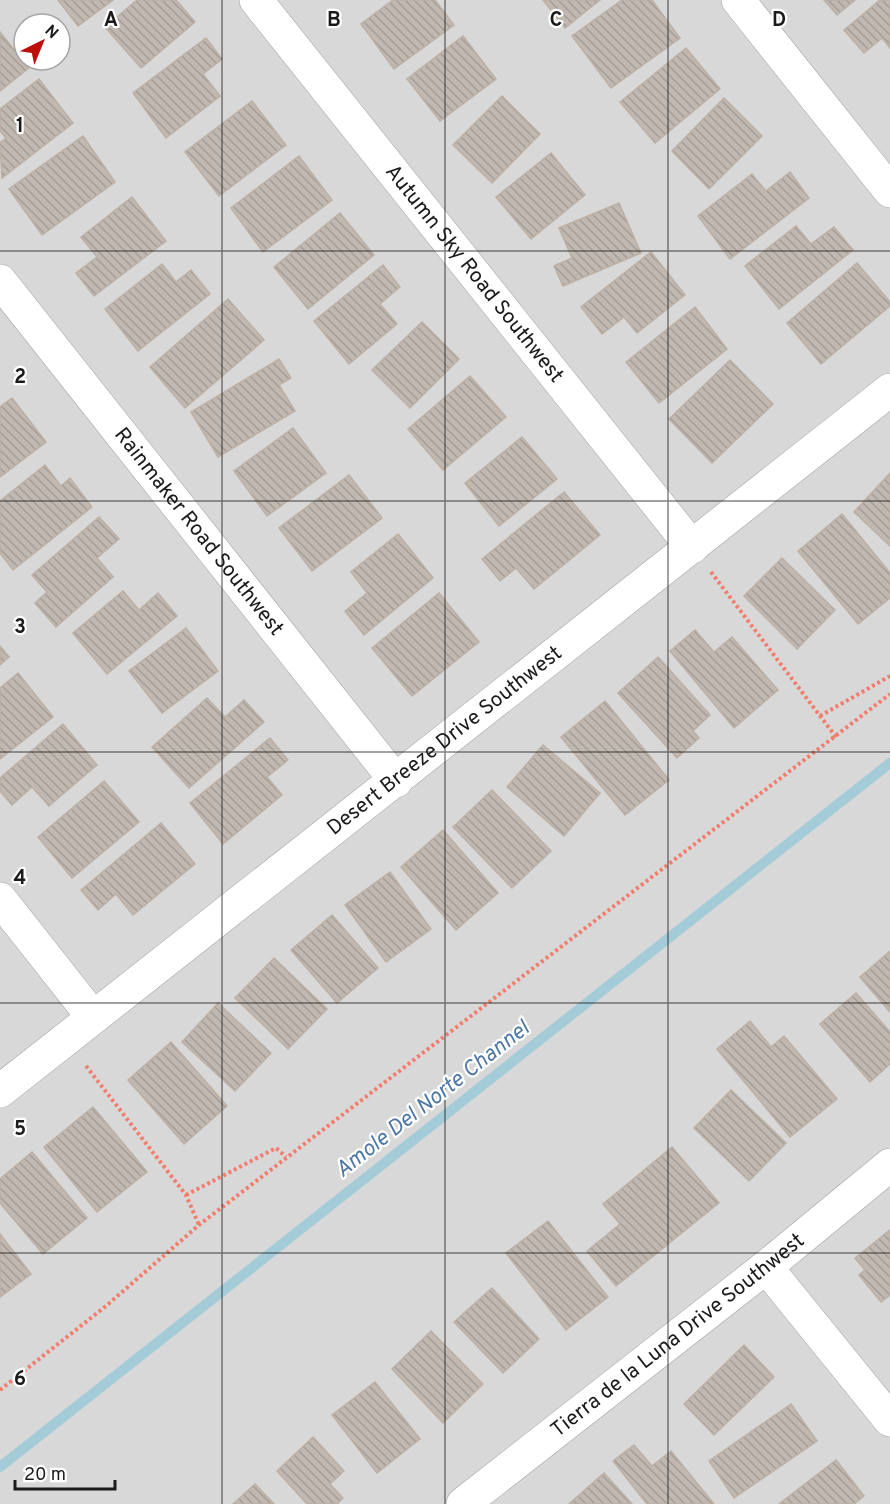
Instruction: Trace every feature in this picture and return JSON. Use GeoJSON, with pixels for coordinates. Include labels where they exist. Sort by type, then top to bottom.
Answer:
{"type":"FeatureCollection","features":[{"type":"Feature","properties":{"kind":"street","name":"Autumn Sky Road Southwest"},"geometry":{"type":"LineString","coordinates":[[256,0],[692,547]]}},
{"type":"Feature","properties":{"kind":"street"},"geometry":{"type":"LineString","coordinates":[[738,0],[890,191]]}},
{"type":"Feature","properties":{"kind":"street","name":"Rainmaker Road Southwest"},"geometry":{"type":"LineString","coordinates":[[0,281],[396,781]]}},
{"type":"Feature","properties":{"kind":"street","name":"Desert Breeze Drive Southwest"},"geometry":{"type":"LineString","coordinates":[[0,1091],[890,390]]}},
{"type":"Feature","properties":{"kind":"street"},"geometry":{"type":"LineString","coordinates":[[0,899],[93,1017]]}},
{"type":"Feature","properties":{"kind":"street","name":"Tierra de la Luna Drive Southwest"},"geometry":{"type":"LineString","coordinates":[[463,1504],[765,1267],[890,1165]]}},
{"type":"Feature","properties":{"kind":"street"},"geometry":{"type":"LineString","coordinates":[[765,1267],[890,1420]]}},
{"type":"Feature","properties":{"kind":"path"},"geometry":{"type":"LineString","coordinates":[[692,547],[836,737]]}},
{"type":"Feature","properties":{"kind":"path"},"geometry":{"type":"LineString","coordinates":[[820,716],[890,676]]}},
{"type":"Feature","properties":{"kind":"path"},"geometry":{"type":"LineString","coordinates":[[0,1390],[106,1306],[199,1225],[890,694]]}},
{"type":"Feature","properties":{"kind":"path"},"geometry":{"type":"LineString","coordinates":[[65,1039],[186,1195],[199,1225]]}},
{"type":"Feature","properties":{"kind":"path"},"geometry":{"type":"LineString","coordinates":[[186,1195],[276,1148],[286,1157]]}},
{"type":"Feature","properties":{"kind":"shaded area"},"geometry":{"type":"Polygon","coordinates":[[[0,0],[890,0],[890,1504],[0,1504],[0,0]]]}},
{"type":"Feature","properties":{"kind":"building"},"geometry":{"type":"Polygon","coordinates":[[[58,0],[113,0],[78,26],[72,18],[72,12],[67,12],[58,0]]]}},
{"type":"Feature","properties":{"kind":"building"},"geometry":{"type":"Polygon","coordinates":[[[137,0],[176,0],[195,22],[141,68],[105,27],[137,0]]]}},
{"type":"Feature","properties":{"kind":"building"},"geometry":{"type":"Polygon","coordinates":[[[393,0],[435,0],[454,25],[394,69],[361,24],[393,0]]]}},
{"type":"Feature","properties":{"kind":"building"},"geometry":{"type":"Polygon","coordinates":[[[543,0],[600,0],[565,28],[543,0]]]}},
{"type":"Feature","properties":{"kind":"building"},"geometry":{"type":"Polygon","coordinates":[[[622,0],[652,0],[680,38],[611,88],[572,36],[622,0]]]}},
{"type":"Feature","properties":{"kind":"building"},"geometry":{"type":"Polygon","coordinates":[[[824,0],[855,0],[837,15],[824,0]]]}},
{"type":"Feature","properties":{"kind":"building"},"geometry":{"type":"Polygon","coordinates":[[[880,0],[890,0],[890,48],[882,38],[864,53],[844,30],[880,0]]]}},
{"type":"Feature","properties":{"kind":"building"},"geometry":{"type":"Polygon","coordinates":[[[0,32],[12,47],[12,72],[24,72],[0,91],[0,32]]]}},
{"type":"Feature","properties":{"kind":"building"},"geometry":{"type":"Polygon","coordinates":[[[463,36],[496,79],[440,121],[407,79],[463,36]]]}},
{"type":"Feature","properties":{"kind":"building"},"geometry":{"type":"Polygon","coordinates":[[[206,38],[222,59],[203,74],[220,96],[166,138],[133,93],[206,38]]]}},
{"type":"Feature","properties":{"kind":"building"},"geometry":{"type":"Polygon","coordinates":[[[686,48],[720,89],[655,143],[620,102],[686,48]]]}},
{"type":"Feature","properties":{"kind":"building"},"geometry":{"type":"Polygon","coordinates":[[[39,79],[73,123],[2,178],[0,143],[6,138],[0,131],[0,109],[39,79]]]}},
{"type":"Feature","properties":{"kind":"building"},"geometry":{"type":"Polygon","coordinates":[[[502,96],[540,134],[492,183],[453,145],[502,96]]]}},
{"type":"Feature","properties":{"kind":"building"},"geometry":{"type":"Polygon","coordinates":[[[724,98],[762,136],[709,189],[672,151],[724,98]]]}},
{"type":"Feature","properties":{"kind":"building"},"geometry":{"type":"Polygon","coordinates":[[[252,101],[286,145],[219,196],[185,152],[252,101]]]}},
{"type":"Feature","properties":{"kind":"building"},"geometry":{"type":"Polygon","coordinates":[[[83,136],[115,182],[42,235],[9,189],[83,136]]]}},
{"type":"Feature","properties":{"kind":"building"},"geometry":{"type":"Polygon","coordinates":[[[551,153],[585,195],[531,239],[496,197],[551,153]]]}},
{"type":"Feature","properties":{"kind":"building"},"geometry":{"type":"Polygon","coordinates":[[[299,156],[332,200],[263,252],[231,208],[299,156]]]}},
{"type":"Feature","properties":{"kind":"building"},"geometry":{"type":"Polygon","coordinates":[[[790,172],[809,198],[730,259],[698,216],[752,174],[766,191],[790,172]]]}},
{"type":"Feature","properties":{"kind":"building"},"geometry":{"type":"Polygon","coordinates":[[[132,197],[166,241],[94,296],[76,273],[97,257],[81,237],[132,197]]]}},
{"type":"Feature","properties":{"kind":"building"},"geometry":{"type":"Polygon","coordinates":[[[619,203],[641,253],[563,286],[554,266],[572,258],[559,228],[619,203]]]}},
{"type":"Feature","properties":{"kind":"building"},"geometry":{"type":"Polygon","coordinates":[[[340,213],[374,255],[308,309],[274,267],[340,213]]]}},
{"type":"Feature","properties":{"kind":"building"},"geometry":{"type":"Polygon","coordinates":[[[796,226],[811,244],[834,227],[853,250],[779,309],[745,266],[796,226]]]}},
{"type":"Feature","properties":{"kind":"building"},"geometry":{"type":"Polygon","coordinates":[[[651,252],[685,295],[637,333],[624,317],[602,334],[581,307],[651,252]]]}},
{"type":"Feature","properties":{"kind":"building"},"geometry":{"type":"Polygon","coordinates":[[[857,263],[890,302],[890,306],[821,364],[787,323],[857,263]]]}},
{"type":"Feature","properties":{"kind":"building"},"geometry":{"type":"Polygon","coordinates":[[[162,264],[176,282],[191,270],[210,294],[138,351],[105,309],[162,264]]]}},
{"type":"Feature","properties":{"kind":"building"},"geometry":{"type":"Polygon","coordinates":[[[383,265],[400,287],[380,304],[397,324],[349,364],[314,321],[383,265]]]}},
{"type":"Feature","properties":{"kind":"building"},"geometry":{"type":"Polygon","coordinates":[[[228,299],[264,340],[185,408],[150,367],[228,299]]]}},
{"type":"Feature","properties":{"kind":"building"},"geometry":{"type":"Polygon","coordinates":[[[695,307],[727,349],[659,403],[626,362],[695,307]]]}},
{"type":"Feature","properties":{"kind":"building"},"geometry":{"type":"Polygon","coordinates":[[[422,322],[459,359],[410,408],[372,370],[422,322]]]}},
{"type":"Feature","properties":{"kind":"building"},"geometry":{"type":"Polygon","coordinates":[[[279,359],[291,378],[279,385],[295,411],[218,457],[191,412],[279,359]]]}},
{"type":"Feature","properties":{"kind":"building"},"geometry":{"type":"Polygon","coordinates":[[[730,360],[773,404],[712,463],[669,419],[730,360]]]}},
{"type":"Feature","properties":{"kind":"building"},"geometry":{"type":"Polygon","coordinates":[[[470,376],[506,417],[443,470],[408,429],[470,376]]]}},
{"type":"Feature","properties":{"kind":"building"},"geometry":{"type":"Polygon","coordinates":[[[12,398],[46,442],[0,477],[0,407],[12,398]]]}},
{"type":"Feature","properties":{"kind":"building"},"geometry":{"type":"Polygon","coordinates":[[[293,428],[326,473],[267,516],[234,471],[293,428]]]}},
{"type":"Feature","properties":{"kind":"building"},"geometry":{"type":"Polygon","coordinates":[[[522,437],[557,479],[499,526],[465,483],[522,437]]]}},
{"type":"Feature","properties":{"kind":"building"},"geometry":{"type":"Polygon","coordinates":[[[45,465],[61,486],[70,478],[92,507],[13,570],[0,553],[0,501],[45,465]]]}},
{"type":"Feature","properties":{"kind":"building"},"geometry":{"type":"Polygon","coordinates":[[[890,473],[890,546],[854,512],[890,473]]]}},
{"type":"Feature","properties":{"kind":"building"},"geometry":{"type":"Polygon","coordinates":[[[349,475],[382,518],[312,571],[279,528],[349,475]]]}},
{"type":"Feature","properties":{"kind":"building"},"geometry":{"type":"Polygon","coordinates":[[[564,492],[600,535],[534,589],[516,568],[500,581],[482,559],[564,492]]]}},
{"type":"Feature","properties":{"kind":"building"},"geometry":{"type":"Polygon","coordinates":[[[842,514],[890,573],[890,598],[858,624],[798,551],[842,514]]]}},
{"type":"Feature","properties":{"kind":"building"},"geometry":{"type":"Polygon","coordinates":[[[99,517],[119,539],[97,558],[113,577],[56,627],[35,603],[47,592],[32,575],[99,517]]]}},
{"type":"Feature","properties":{"kind":"building"},"geometry":{"type":"Polygon","coordinates":[[[398,534],[433,578],[364,635],[345,611],[367,593],[351,572],[398,534]]]}},
{"type":"Feature","properties":{"kind":"building"},"geometry":{"type":"Polygon","coordinates":[[[782,558],[835,610],[797,649],[744,596],[782,558]]]}},
{"type":"Feature","properties":{"kind":"building"},"geometry":{"type":"Polygon","coordinates":[[[123,591],[139,610],[158,593],[177,616],[107,674],[73,633],[123,591]]]}},
{"type":"Feature","properties":{"kind":"building"},"geometry":{"type":"Polygon","coordinates":[[[439,593],[479,642],[412,696],[372,648],[439,593]]]}},
{"type":"Feature","properties":{"kind":"building"},"geometry":{"type":"Polygon","coordinates":[[[186,628],[218,671],[162,713],[129,671],[186,628]]]}},
{"type":"Feature","properties":{"kind":"building"},"geometry":{"type":"Polygon","coordinates":[[[695,630],[714,652],[732,637],[778,690],[734,728],[670,651],[695,630]]]}},
{"type":"Feature","properties":{"kind":"building"},"geometry":{"type":"Polygon","coordinates":[[[0,646],[9,657],[0,665],[0,646]]]}},
{"type":"Feature","properties":{"kind":"building"},"geometry":{"type":"Polygon","coordinates":[[[658,657],[710,715],[693,731],[699,738],[677,758],[618,693],[658,657]]]}},
{"type":"Feature","properties":{"kind":"building"},"geometry":{"type":"Polygon","coordinates":[[[18,673],[53,717],[0,759],[0,688],[18,673]]]}},
{"type":"Feature","properties":{"kind":"building"},"geometry":{"type":"Polygon","coordinates":[[[207,698],[225,717],[244,700],[264,722],[189,788],[152,747],[207,698]]]}},
{"type":"Feature","properties":{"kind":"building"},"geometry":{"type":"Polygon","coordinates":[[[605,701],[669,780],[625,815],[561,737],[605,701]]]}},
{"type":"Feature","properties":{"kind":"building"},"geometry":{"type":"Polygon","coordinates":[[[63,724],[97,765],[49,806],[32,787],[12,805],[0,791],[0,778],[63,724]]]}},
{"type":"Feature","properties":{"kind":"building"},"geometry":{"type":"Polygon","coordinates":[[[270,738],[288,760],[267,777],[282,795],[223,844],[190,803],[270,738]]]}},
{"type":"Feature","properties":{"kind":"building"},"geometry":{"type":"Polygon","coordinates":[[[543,745],[600,793],[564,836],[507,787],[543,745]]]}},
{"type":"Feature","properties":{"kind":"building"},"geometry":{"type":"Polygon","coordinates":[[[104,781],[139,822],[72,878],[38,837],[104,781]]]}},
{"type":"Feature","properties":{"kind":"building"},"geometry":{"type":"Polygon","coordinates":[[[492,790],[551,851],[512,888],[453,827],[492,790]]]}},
{"type":"Feature","properties":{"kind":"building"},"geometry":{"type":"Polygon","coordinates":[[[161,823],[195,864],[133,915],[116,894],[98,910],[81,890],[161,823]]]}},
{"type":"Feature","properties":{"kind":"building"},"geometry":{"type":"Polygon","coordinates":[[[443,830],[498,893],[456,930],[401,867],[443,830]]]}},
{"type":"Feature","properties":{"kind":"building"},"geometry":{"type":"Polygon","coordinates":[[[390,872],[431,929],[386,962],[345,905],[390,872]]]}},
{"type":"Feature","properties":{"kind":"building"},"geometry":{"type":"Polygon","coordinates":[[[332,915],[378,968],[337,1003],[291,950],[332,915]]]}},
{"type":"Feature","properties":{"kind":"building"},"geometry":{"type":"Polygon","coordinates":[[[890,951],[890,1012],[860,977],[890,951]]]}},
{"type":"Feature","properties":{"kind":"building"},"geometry":{"type":"Polygon","coordinates":[[[274,958],[327,1009],[288,1049],[235,998],[274,958]]]}},
{"type":"Feature","properties":{"kind":"building"},"geometry":{"type":"Polygon","coordinates":[[[856,993],[890,1032],[890,1064],[870,1082],[820,1024],[856,993]]]}},
{"type":"Feature","properties":{"kind":"building"},"geometry":{"type":"Polygon","coordinates":[[[218,1003],[271,1053],[235,1091],[182,1042],[218,1003]]]}},
{"type":"Feature","properties":{"kind":"building"},"geometry":{"type":"Polygon","coordinates":[[[750,1021],[771,1047],[784,1036],[837,1099],[790,1137],[717,1049],[750,1021]]]}},
{"type":"Feature","properties":{"kind":"building"},"geometry":{"type":"Polygon","coordinates":[[[171,1042],[227,1106],[184,1144],[128,1080],[171,1042]]]}},
{"type":"Feature","properties":{"kind":"building"},"geometry":{"type":"Polygon","coordinates":[[[731,1090],[786,1143],[749,1181],[694,1128],[731,1090]]]}},
{"type":"Feature","properties":{"kind":"building"},"geometry":{"type":"Polygon","coordinates":[[[93,1107],[147,1172],[97,1212],[44,1147],[93,1107]]]}},
{"type":"Feature","properties":{"kind":"building"},"geometry":{"type":"Polygon","coordinates":[[[672,1147],[719,1203],[616,1286],[587,1251],[620,1224],[603,1204],[672,1147]]]}},
{"type":"Feature","properties":{"kind":"building"},"geometry":{"type":"Polygon","coordinates":[[[32,1152],[87,1218],[43,1254],[0,1203],[0,1179],[32,1152]]]}},
{"type":"Feature","properties":{"kind":"building"},"geometry":{"type":"Polygon","coordinates":[[[548,1221],[608,1297],[566,1330],[506,1253],[548,1221]]]}},
{"type":"Feature","properties":{"kind":"building"},"geometry":{"type":"Polygon","coordinates":[[[890,1230],[890,1295],[881,1302],[859,1275],[865,1270],[855,1258],[890,1230]]]}},
{"type":"Feature","properties":{"kind":"building"},"geometry":{"type":"Polygon","coordinates":[[[0,1234],[31,1274],[0,1297],[0,1234]]]}},
{"type":"Feature","properties":{"kind":"building"},"geometry":{"type":"Polygon","coordinates":[[[492,1288],[539,1339],[503,1373],[454,1322],[492,1288]]]}},
{"type":"Feature","properties":{"kind":"building"},"geometry":{"type":"Polygon","coordinates":[[[431,1331],[483,1384],[443,1423],[392,1369],[431,1331]]]}},
{"type":"Feature","properties":{"kind":"building"},"geometry":{"type":"Polygon","coordinates":[[[744,1345],[774,1377],[714,1435],[684,1404],[744,1345]]]}},
{"type":"Feature","properties":{"kind":"building"},"geometry":{"type":"Polygon","coordinates":[[[375,1382],[420,1439],[377,1473],[332,1415],[375,1382]]]}},
{"type":"Feature","properties":{"kind":"building"},"geometry":{"type":"Polygon","coordinates":[[[791,1404],[817,1441],[734,1498],[709,1461],[791,1404]]]}},
{"type":"Feature","properties":{"kind":"building"},"geometry":{"type":"Polygon","coordinates":[[[313,1437],[344,1471],[330,1484],[343,1498],[337,1504],[307,1504],[277,1471],[313,1437]]]}},
{"type":"Feature","properties":{"kind":"building"},"geometry":{"type":"Polygon","coordinates":[[[634,1445],[652,1466],[671,1451],[714,1504],[647,1504],[613,1461],[634,1445]]]}},
{"type":"Feature","properties":{"kind":"building"},"geometry":{"type":"Polygon","coordinates":[[[836,1460],[864,1496],[854,1504],[779,1504],[836,1460]]]}},
{"type":"Feature","properties":{"kind":"building"},"geometry":{"type":"Polygon","coordinates":[[[604,1473],[632,1504],[569,1504],[604,1473]]]}},
{"type":"Feature","properties":{"kind":"building"},"geometry":{"type":"Polygon","coordinates":[[[255,1484],[274,1504],[233,1504],[255,1484]]]}},
{"type":"Feature","properties":{"kind":"waterway","name":"Amole Del Norte Channel"},"geometry":{"type":"LineString","coordinates":[[0,1467],[890,763]]}}]}
